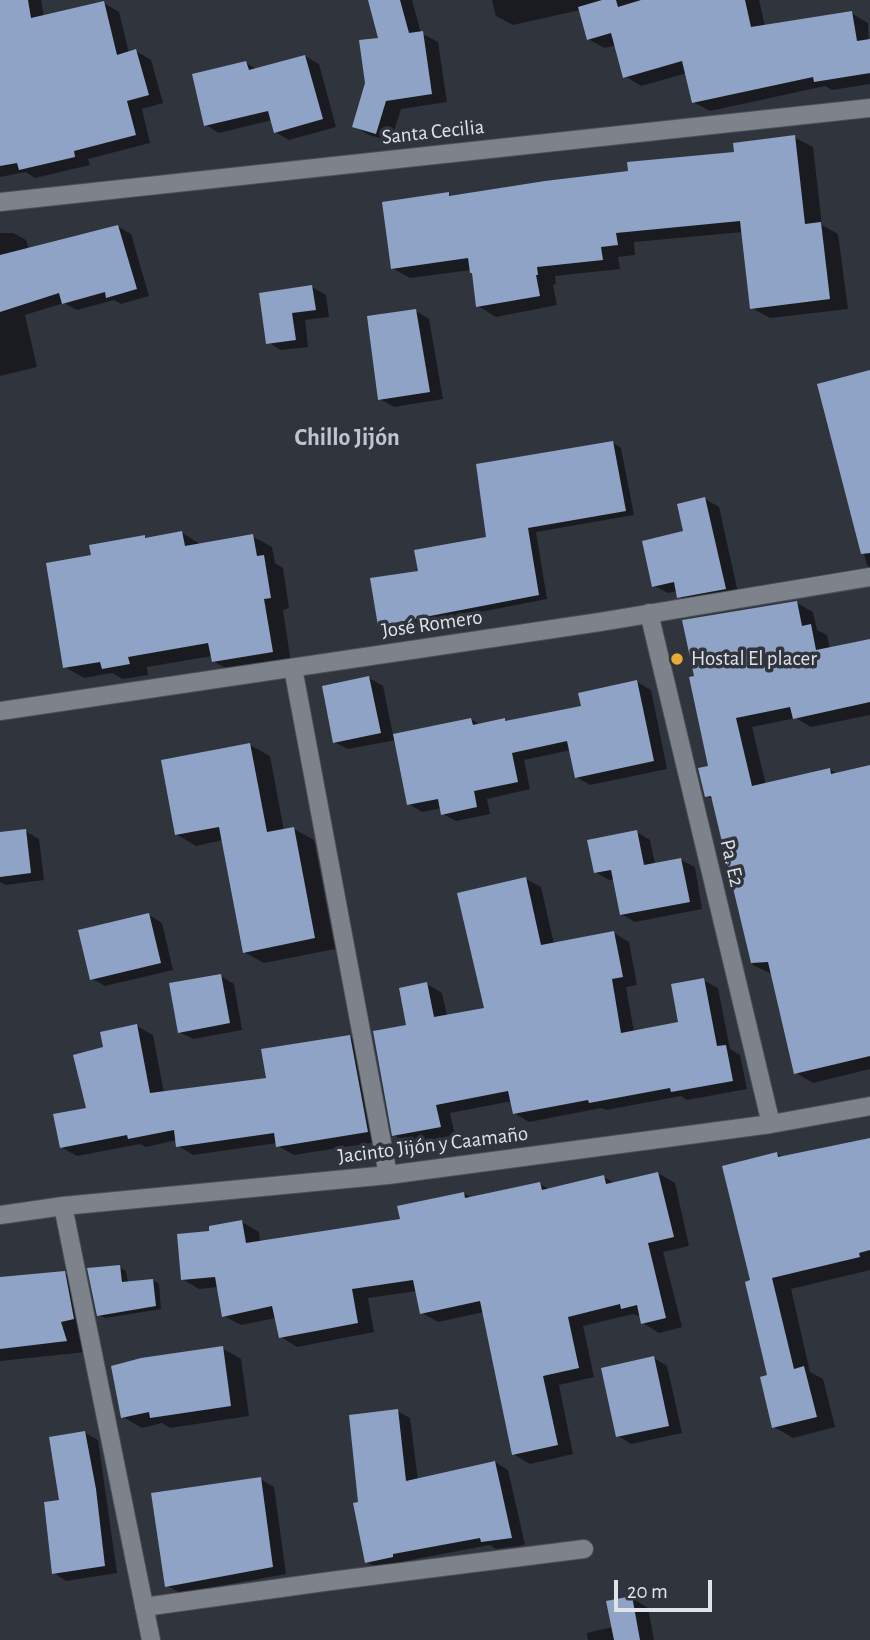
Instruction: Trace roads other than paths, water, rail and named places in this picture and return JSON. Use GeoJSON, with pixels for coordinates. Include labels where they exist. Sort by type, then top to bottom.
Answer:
{"type":"FeatureCollection","features":[{"type":"Feature","properties":{"kind":"street","name":"Santa Cecilia"},"geometry":{"type":"LineString","coordinates":[[0,202],[870,108]]}},
{"type":"Feature","properties":{"kind":"street","name":"José Romero"},"geometry":{"type":"LineString","coordinates":[[0,711],[293,668],[870,577]]}},
{"type":"Feature","properties":{"kind":"street","name":"Pa. E2"},"geometry":{"type":"LineString","coordinates":[[649,613],[771,1124]]}},
{"type":"Feature","properties":{"kind":"street"},"geometry":{"type":"LineString","coordinates":[[293,668],[388,1175]]}},
{"type":"Feature","properties":{"kind":"street","name":"Jacinto Jijón y Caamaño"},"geometry":{"type":"LineString","coordinates":[[0,1215],[63,1206],[388,1175],[771,1124],[870,1106]]}},
{"type":"Feature","properties":{"kind":"street"},"geometry":{"type":"LineString","coordinates":[[63,1206],[151,1640]]}},
{"type":"Feature","properties":{"kind":"street"},"geometry":{"type":"LineString","coordinates":[[144,1608],[306,1584],[584,1549]]}},
{"type":"Feature","properties":{"kind":"place","name":"Hostal El placer"},"geometry":{"type":"Point","coordinates":[677,659]}},
{"type":"Feature","properties":{"kind":"district","name":"Chillo Jijón"},"geometry":{"type":"Point","coordinates":[347,438]}}]}
